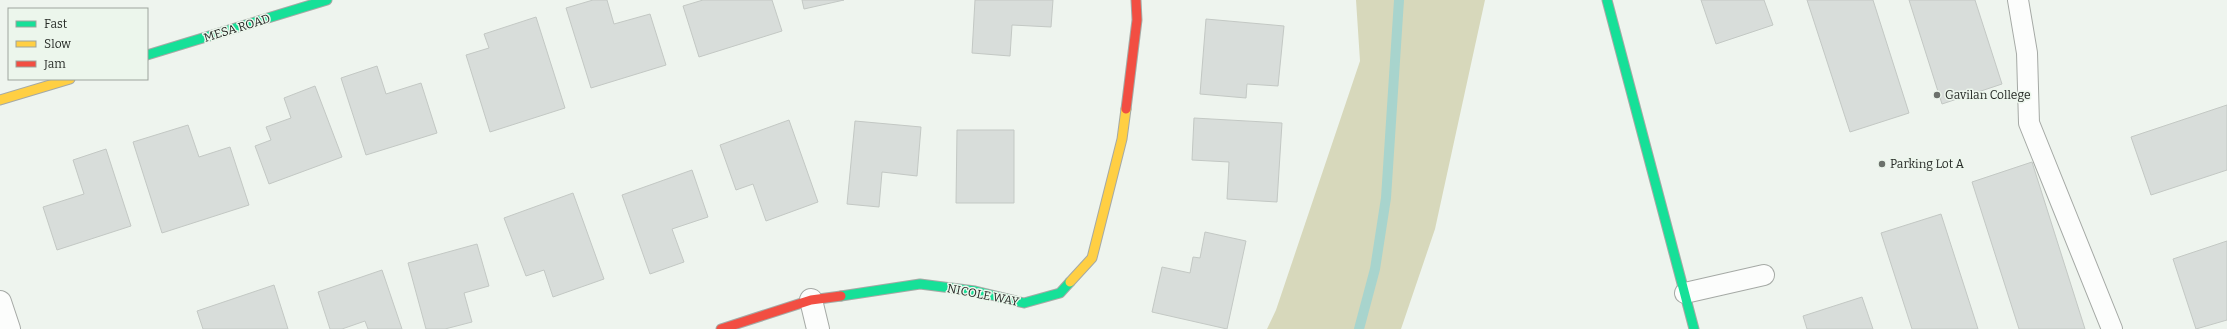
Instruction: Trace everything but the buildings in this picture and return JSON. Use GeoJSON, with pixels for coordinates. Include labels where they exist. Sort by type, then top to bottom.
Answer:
{"type":"FeatureCollection","features":[{"type":"Feature","properties":{"kind":"street","name":"MESA ROAD"},"geometry":{"type":"LineString","coordinates":[[148,55],[327,0]]}},
{"type":"Feature","properties":{"kind":"street","name":"NICOLE WAY"},"geometry":{"type":"LineString","coordinates":[[721,329],[811,300],[920,284],[975,291],[1024,303],[1060,293],[1092,258],[1122,139],[1137,20],[1136,0]]}},
{"type":"Feature","properties":{"kind":"street"},"geometry":{"type":"LineString","coordinates":[[1608,0],[1694,329]]}},
{"type":"Feature","properties":{"kind":"street"},"geometry":{"type":"LineString","coordinates":[[0,100],[67,80]]}},
{"type":"Feature","properties":{"kind":"street"},"geometry":{"type":"LineString","coordinates":[[811,300],[818,329]]}},
{"type":"Feature","properties":{"kind":"street"},"geometry":{"type":"LineString","coordinates":[[0,302],[9,329]]}},
{"type":"Feature","properties":{"kind":"lane"},"geometry":{"type":"LineString","coordinates":[[2018,0],[2027,53],[2029,123],[2112,329]]}},
{"type":"Feature","properties":{"kind":"lane"},"geometry":{"type":"LineString","coordinates":[[1685,293],[1764,275]]}},
{"type":"Feature","properties":{"kind":"green space"},"geometry":{"type":"Polygon","coordinates":[[[1356,0],[1485,0],[1435,229],[1401,329],[1267,329],[1276,310],[1360,61],[1356,0]]]}},
{"type":"Feature","properties":{"kind":"waterway"},"geometry":{"type":"LineString","coordinates":[[1359,329],[1375,269],[1386,198],[1399,0]]}},
{"type":"Feature","properties":{"kind":"traffic: fast"},"geometry":{"type":"LineString","coordinates":[[148,55],[327,0]]}},
{"type":"Feature","properties":{"kind":"traffic: fast"},"geometry":{"type":"LineString","coordinates":[[1607,0],[1694,329]]}},
{"type":"Feature","properties":{"kind":"traffic: fast"},"geometry":{"type":"LineString","coordinates":[[841,296],[920,284],[975,291],[1024,303],[1060,293],[1070,282]]}},
{"type":"Feature","properties":{"kind":"traffic: slow"},"geometry":{"type":"LineString","coordinates":[[0,100],[67,80]]}},
{"type":"Feature","properties":{"kind":"traffic: slow"},"geometry":{"type":"LineString","coordinates":[[1070,282],[1092,258],[1122,139],[1126,109]]}},
{"type":"Feature","properties":{"kind":"traffic: jam"},"geometry":{"type":"LineString","coordinates":[[1126,109],[1137,20],[1136,0]]}},
{"type":"Feature","properties":{"kind":"traffic: jam"},"geometry":{"type":"LineString","coordinates":[[721,329],[811,300],[841,296]]}},
{"type":"Feature","properties":{"kind":"place","name":"Gavilan College"},"geometry":{"type":"Point","coordinates":[1937,95]}},
{"type":"Feature","properties":{"kind":"place","name":"Parking Lot A"},"geometry":{"type":"Point","coordinates":[1882,164]}}]}
